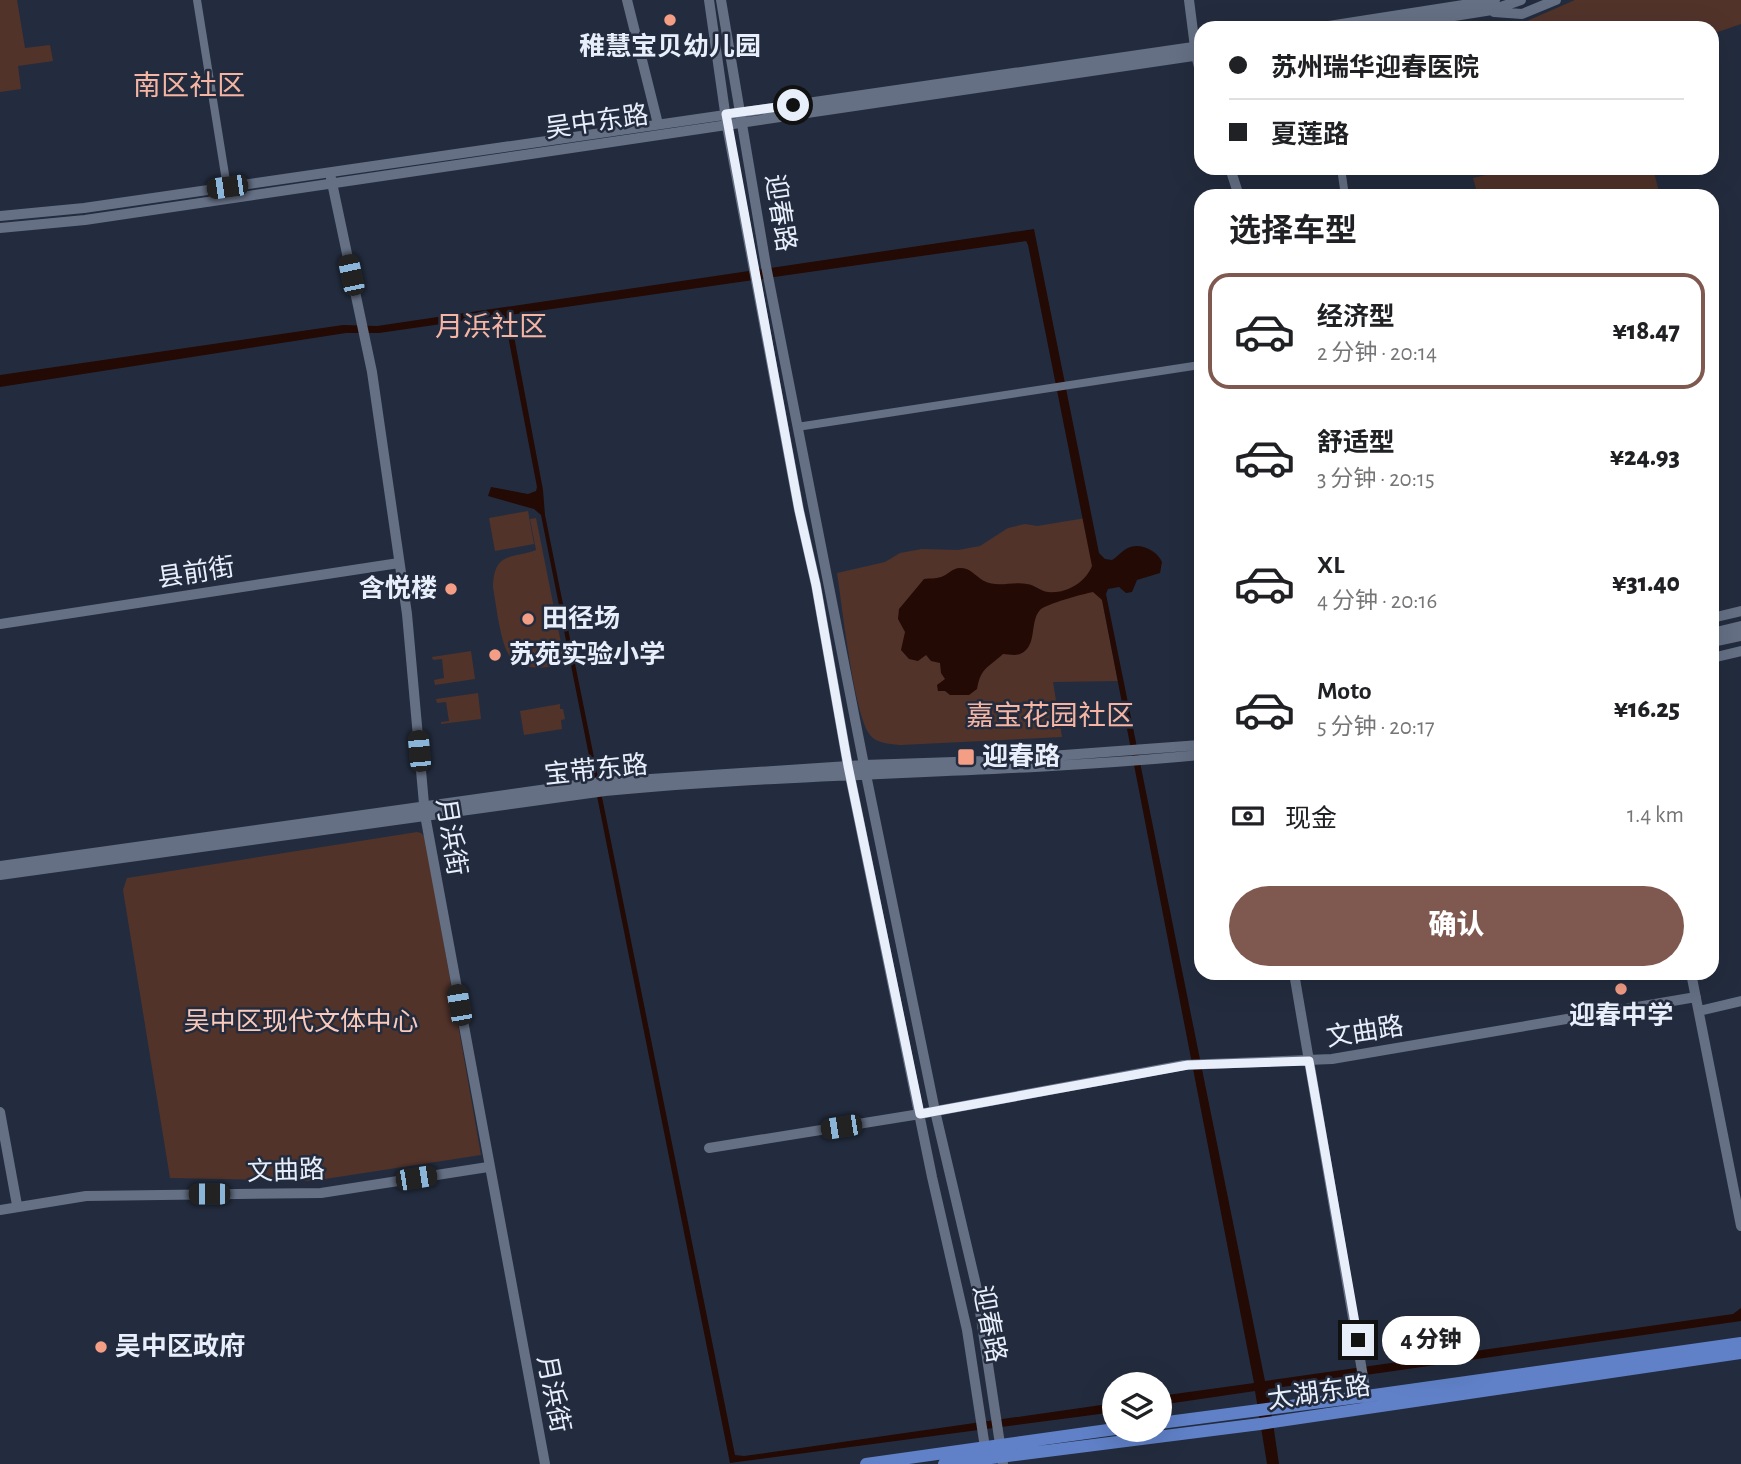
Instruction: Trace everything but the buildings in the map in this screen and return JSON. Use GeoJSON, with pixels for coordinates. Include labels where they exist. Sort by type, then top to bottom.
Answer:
{"type":"FeatureCollection","features":[{"type":"Feature","properties":{"kind":"main road","name":"迎春路"},"geometry":{"type":"LineString","coordinates":[[709,0],[726,120],[797,427],[935,1111],[976,1285],[1003,1464]]}},
{"type":"Feature","properties":{"kind":"main road","name":"迎春路"},"geometry":{"type":"LineString","coordinates":[[721,0],[799,510],[932,1177],[967,1330],[988,1464]]}},
{"type":"Feature","properties":{"kind":"main road"},"geometry":{"type":"LineString","coordinates":[[1409,21],[1495,0]]}},
{"type":"Feature","properties":{"kind":"main road"},"geometry":{"type":"LineString","coordinates":[[1365,21],[1521,0]]}},
{"type":"Feature","properties":{"kind":"main road"},"geometry":{"type":"LineString","coordinates":[[1484,4],[1522,14],[1556,0]]}},
{"type":"Feature","properties":{"kind":"main road","name":"吴中东路"},"geometry":{"type":"LineString","coordinates":[[0,216],[84,208],[227,187],[331,177],[1194,52]]}},
{"type":"Feature","properties":{"kind":"main road","name":"吴中东路"},"geometry":{"type":"LineString","coordinates":[[0,228],[85,220],[658,124],[726,120]]}},
{"type":"Feature","properties":{"kind":"main road"},"geometry":{"type":"LineString","coordinates":[[1719,616],[1741,611]]}},
{"type":"Feature","properties":{"kind":"main road"},"geometry":{"type":"LineString","coordinates":[[1719,631],[1741,626]]}},
{"type":"Feature","properties":{"kind":"main road"},"geometry":{"type":"LineString","coordinates":[[1719,641],[1741,636]]}},
{"type":"Feature","properties":{"kind":"main road"},"geometry":{"type":"LineString","coordinates":[[1719,656],[1741,651]]}},
{"type":"Feature","properties":{"kind":"main road","name":"宝带东路"},"geometry":{"type":"LineString","coordinates":[[1160,754],[1194,746]]}},
{"type":"Feature","properties":{"kind":"main road","name":"宝带东路"},"geometry":{"type":"LineString","coordinates":[[0,866],[597,787],[865,770],[1194,754]]}},
{"type":"Feature","properties":{"kind":"main road","name":"宝带东路"},"geometry":{"type":"LineString","coordinates":[[0,875],[424,811]]}},
{"type":"Feature","properties":{"kind":"main road","name":"太湖东路"},"geometry":{"type":"LineString","coordinates":[[944,1464],[1266,1423],[1368,1402],[1741,1343]]}},
{"type":"Feature","properties":{"kind":"main road","name":"太湖东路"},"geometry":{"type":"LineString","coordinates":[[1172,1421],[1271,1407],[1368,1402],[1741,1353]]}},
{"type":"Feature","properties":{"kind":"main road"},"geometry":{"type":"LineString","coordinates":[[866,1464],[1102,1431]]}},
{"type":"Feature","properties":{"kind":"street"},"geometry":{"type":"LineString","coordinates":[[197,0],[227,187]]}},
{"type":"Feature","properties":{"kind":"street"},"geometry":{"type":"LineString","coordinates":[[627,0],[658,124]]}},
{"type":"Feature","properties":{"kind":"street"},"geometry":{"type":"LineString","coordinates":[[1189,0],[1194,28]]}},
{"type":"Feature","properties":{"kind":"street","name":"月浜街"},"geometry":{"type":"LineString","coordinates":[[331,177],[372,372],[407,614],[424,811],[545,1464]]}},
{"type":"Feature","properties":{"kind":"street"},"geometry":{"type":"LineString","coordinates":[[797,427],[1194,366]]}},
{"type":"Feature","properties":{"kind":"street","name":"县前街"},"geometry":{"type":"LineString","coordinates":[[0,624],[399,563]]}},
{"type":"Feature","properties":{"kind":"street"},"geometry":{"type":"LineString","coordinates":[[1295,980],[1368,1402]]}},
{"type":"Feature","properties":{"kind":"street"},"geometry":{"type":"LineString","coordinates":[[1692,980],[1741,1226]]}},
{"type":"Feature","properties":{"kind":"street","name":"文曲路"},"geometry":{"type":"LineString","coordinates":[[709,1148],[920,1114],[1188,1065],[1332,1059],[1696,998]]}},
{"type":"Feature","properties":{"kind":"street"},"geometry":{"type":"LineString","coordinates":[[1699,1011],[1741,1001]]}},
{"type":"Feature","properties":{"kind":"street"},"geometry":{"type":"LineString","coordinates":[[0,1112],[17,1205]]}},
{"type":"Feature","properties":{"kind":"street","name":"文曲路"},"geometry":{"type":"LineString","coordinates":[[0,1210],[17,1205],[86,1196],[321,1193],[488,1167]]}},
{"type":"Feature","properties":{"kind":"green space"},"geometry":{"type":"Polygon","coordinates":[[[0,0],[17,0],[25,48],[50,45],[53,61],[18,66],[21,89],[0,92],[0,0]]]}},
{"type":"Feature","properties":{"kind":"green space"},"geometry":{"type":"Polygon","coordinates":[[[1575,0],[1741,0],[1741,24],[1719,32],[1719,21],[1527,21],[1575,0]]]}},
{"type":"Feature","properties":{"kind":"green space"},"geometry":{"type":"Polygon","coordinates":[[[1486,175],[1655,175],[1658,189],[1476,189],[1473,178],[1486,175]]]}},
{"type":"Feature","properties":{"kind":"green space"},"geometry":{"type":"Polygon","coordinates":[[[528,511],[534,544],[495,551],[489,518],[528,511]]]}},
{"type":"Feature","properties":{"kind":"green space","name":"田径场"},"geometry":{"type":"Polygon","coordinates":[[[536,518],[565,663],[551,667],[526,666],[508,653],[493,587],[494,575],[501,562],[506,558],[536,550],[530,519],[536,518]]]}},
{"type":"Feature","properties":{"kind":"green space"},"geometry":{"type":"Polygon","coordinates":[[[1086,518],[1118,681],[1053,682],[1062,737],[901,745],[884,743],[873,738],[864,724],[859,706],[837,573],[885,562],[900,553],[980,546],[1008,528],[1025,524],[1037,526],[1086,518]]]}},
{"type":"Feature","properties":{"kind":"green space"},"geometry":{"type":"Polygon","coordinates":[[[471,651],[475,679],[435,685],[434,680],[444,678],[442,659],[433,660],[432,657],[471,651]]]}},
{"type":"Feature","properties":{"kind":"green space"},"geometry":{"type":"Polygon","coordinates":[[[478,693],[481,719],[441,724],[449,721],[446,702],[437,703],[436,699],[478,693]]]}},
{"type":"Feature","properties":{"kind":"green space"},"geometry":{"type":"Polygon","coordinates":[[[560,704],[565,719],[561,720],[562,729],[524,735],[520,711],[560,704]]]}},
{"type":"Feature","properties":{"kind":"green space","name":"吴中区现代文体中心"},"geometry":{"type":"Polygon","coordinates":[[[417,832],[425,837],[481,1155],[312,1181],[170,1178],[123,890],[127,878],[417,832]]]}},
{"type":"Feature","properties":{"kind":"shaded area"},"geometry":{"type":"Polygon","coordinates":[[[1034,229],[1099,553],[1105,559],[1112,560],[1124,550],[1141,546],[1156,554],[1162,562],[1160,573],[1137,580],[1132,592],[1126,593],[1119,587],[1108,589],[1106,594],[1265,1381],[1733,1314],[1741,1308],[1741,1321],[1268,1389],[1279,1464],[1267,1464],[1255,1391],[1172,1403],[1172,1394],[1254,1383],[1102,600],[1093,592],[1057,602],[1040,610],[1026,651],[1018,655],[1003,654],[986,669],[977,689],[969,695],[950,695],[945,691],[938,691],[937,685],[945,679],[940,663],[931,661],[926,655],[918,661],[909,659],[901,650],[905,632],[898,619],[899,609],[924,579],[939,578],[955,569],[964,568],[989,583],[1027,584],[1055,592],[1080,582],[1092,566],[1026,241],[510,315],[543,490],[545,515],[735,1455],[744,1456],[1102,1405],[1102,1414],[730,1463],[541,515],[534,509],[488,496],[491,487],[528,494],[536,491],[537,487],[504,315],[379,333],[346,333],[0,387],[0,375],[343,325],[377,326],[1034,229]]]}},
{"type":"Feature","properties":{"kind":"place","name":"稚慧宝贝幼儿园"},"geometry":{"type":"Point","coordinates":[670,20]}},
{"type":"Feature","properties":{"kind":"place","name":"含悦楼"},"geometry":{"type":"Point","coordinates":[451,589]}},
{"type":"Feature","properties":{"kind":"place","name":"田径场"},"geometry":{"type":"Point","coordinates":[528,619]}},
{"type":"Feature","properties":{"kind":"place","name":"苏苑实验小学"},"geometry":{"type":"Point","coordinates":[495,655]}},
{"type":"Feature","properties":{"kind":"place","name":"迎春路"},"geometry":{"type":"Point","coordinates":[966,757]}},
{"type":"Feature","properties":{"kind":"place","name":"迎春中学"},"geometry":{"type":"Point","coordinates":[1621,989]}},
{"type":"Feature","properties":{"kind":"place","name":"吴中区政府"},"geometry":{"type":"Point","coordinates":[101,1347]}},
{"type":"Feature","properties":{"kind":"district","name":"南区社区"},"geometry":{"type":"Point","coordinates":[189,87]}},
{"type":"Feature","properties":{"kind":"district","name":"月浜社区"},"geometry":{"type":"Point","coordinates":[491,328]}},
{"type":"Feature","properties":{"kind":"district","name":"嘉宝花园社区"},"geometry":{"type":"Point","coordinates":[1050,717]}},
{"type":"Feature","properties":{"kind":"route"},"geometry":{"type":"LineString","coordinates":[[793,105],[726,114],[727,126],[799,510],[816,585],[848,766],[920,1114],[1188,1065],[1309,1061],[1358,1340]]}}]}
